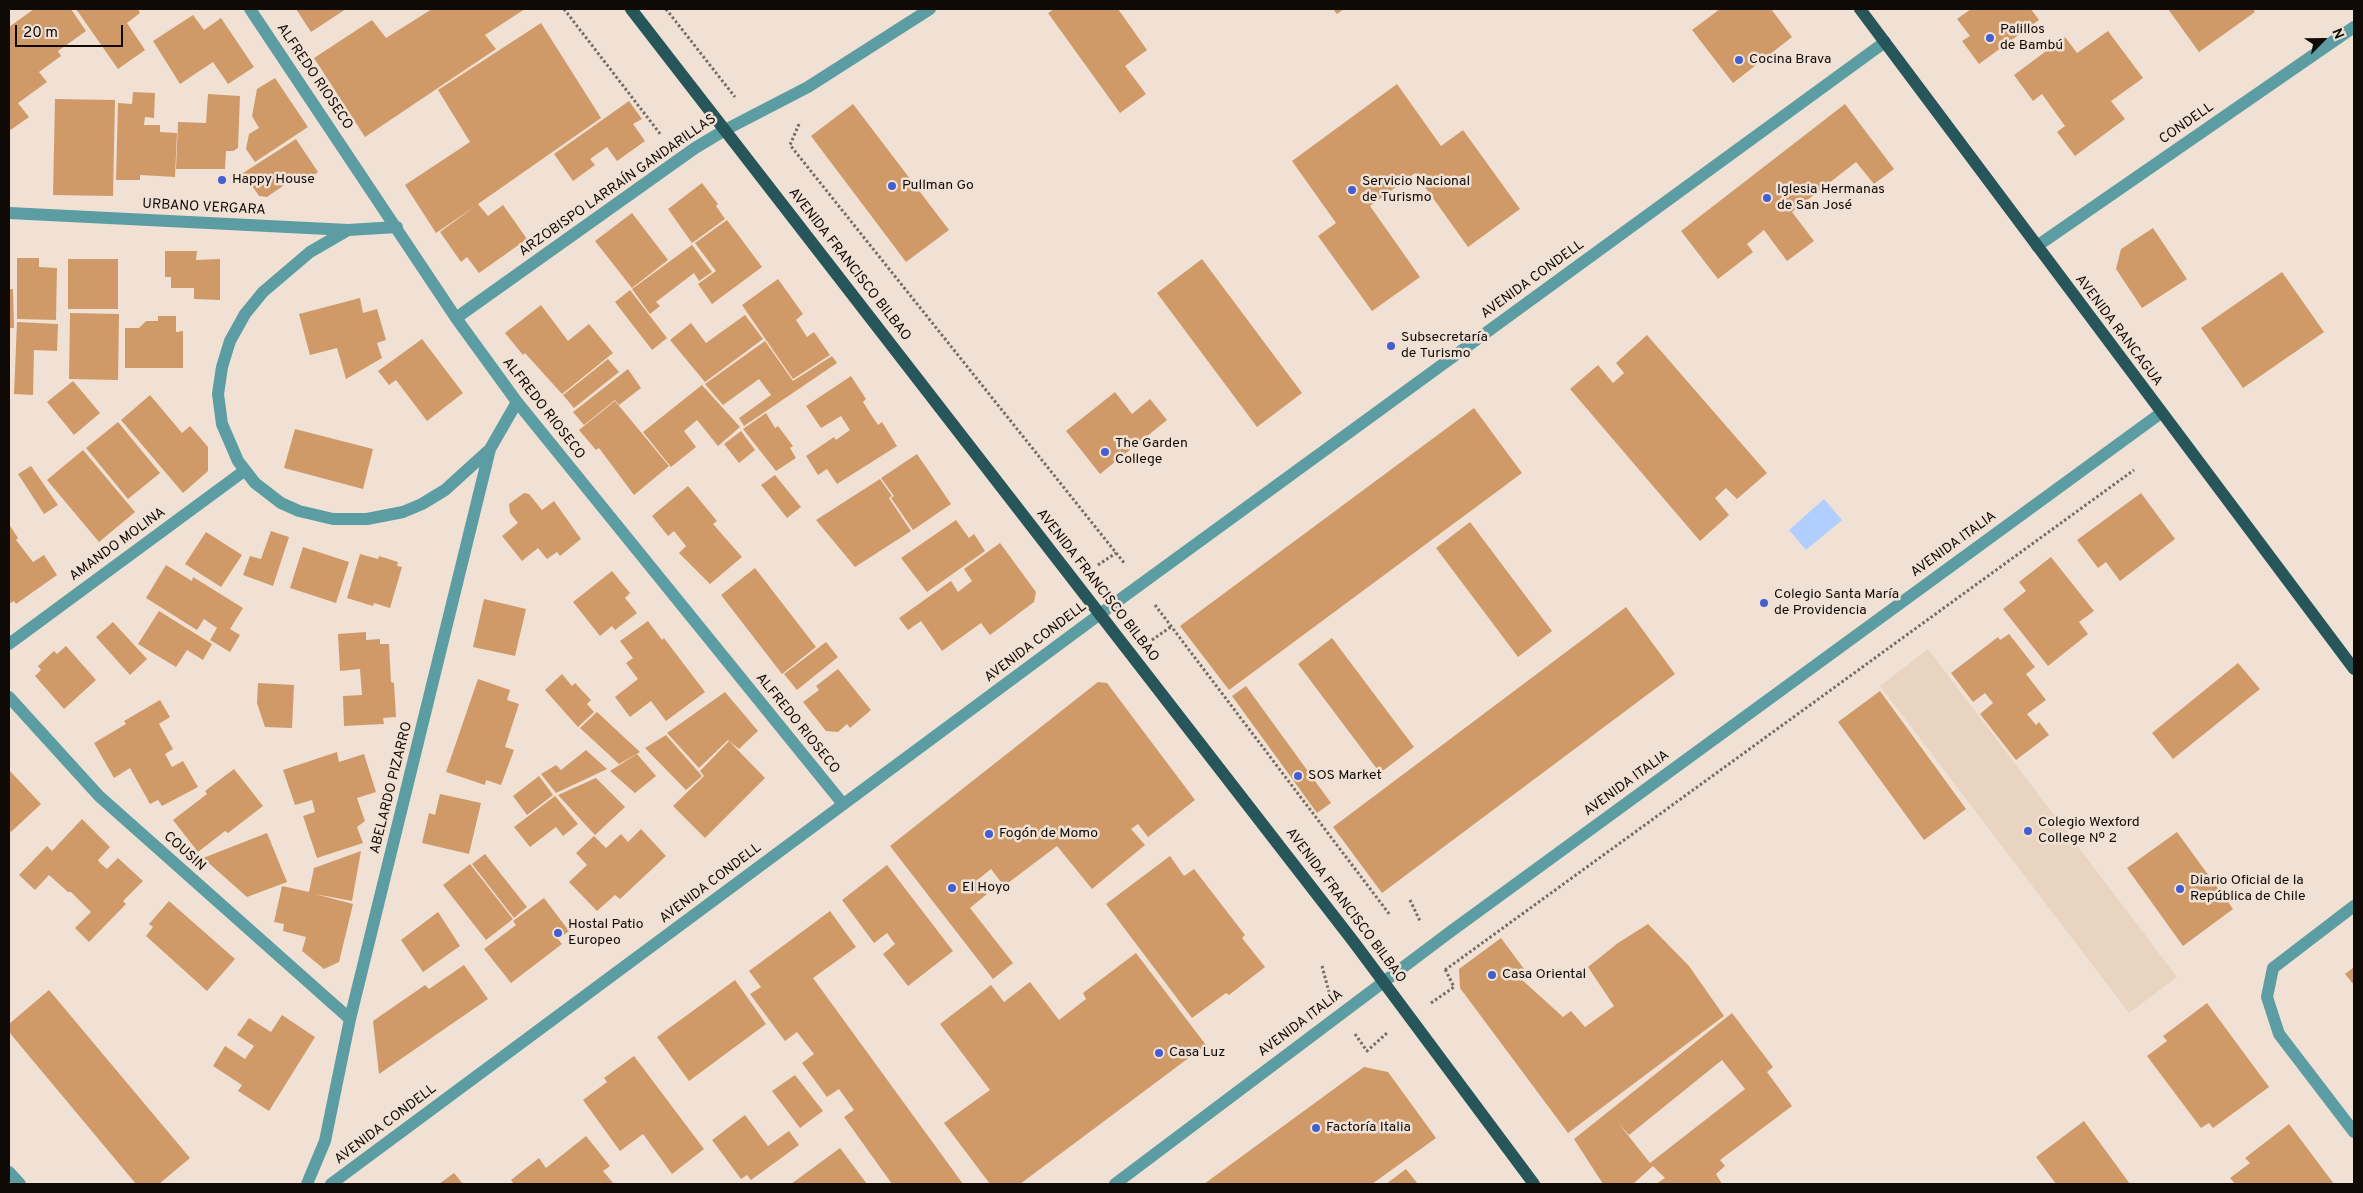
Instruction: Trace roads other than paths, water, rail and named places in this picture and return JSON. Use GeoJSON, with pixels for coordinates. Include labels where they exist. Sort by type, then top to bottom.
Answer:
{"type":"FeatureCollection","features":[{"type":"Feature","properties":{"kind":"main road","name":"AVENIDA FRANCISCO BILBAO"},"geometry":{"type":"LineString","coordinates":[[631,9],[1384,981],[1534,1184]]}},
{"type":"Feature","properties":{"kind":"main road","name":"AVENIDA RANCAGUA"},"geometry":{"type":"LineString","coordinates":[[1860,9],[2354,669]]}},
{"type":"Feature","properties":{"kind":"street","name":"ALFREDO RIOSECO"},"geometry":{"type":"LineString","coordinates":[[250,9],[456,318],[517,402],[844,804]]}},
{"type":"Feature","properties":{"kind":"street","name":"ARZOBISPO LARRAÍN GANDARILLAS"},"geometry":{"type":"LineString","coordinates":[[456,318],[695,148],[725,130],[808,87],[930,9]]}},
{"type":"Feature","properties":{"kind":"street","name":"CONDELL"},"geometry":{"type":"LineString","coordinates":[[2036,246],[2354,27]]}},
{"type":"Feature","properties":{"kind":"street","name":"AVENIDA CONDELL"},"geometry":{"type":"LineString","coordinates":[[331,1184],[1100,614],[1885,42]]}},
{"type":"Feature","properties":{"kind":"street","name":"URBANO VERGARA"},"geometry":{"type":"LineString","coordinates":[[9,214],[348,230],[397,228]]}},
{"type":"Feature","properties":{"kind":"street"},"geometry":{"type":"LineString","coordinates":[[348,230],[310,252],[263,292],[245,314],[230,341],[219,380],[220,408],[226,437],[244,471],[269,494],[299,512],[333,519],[367,520],[402,512],[422,504],[445,490],[474,466],[490,449]]}},
{"type":"Feature","properties":{"kind":"street","name":"ABELARDO PIZARRO"},"geometry":{"type":"LineString","coordinates":[[307,1184],[325,1141],[350,1019],[490,449],[517,402]]}},
{"type":"Feature","properties":{"kind":"street","name":"AVENIDA ITALIA"},"geometry":{"type":"LineString","coordinates":[[1115,1184],[1384,981],[2161,413]]}},
{"type":"Feature","properties":{"kind":"street","name":"AMANDO MOLINA"},"geometry":{"type":"LineString","coordinates":[[9,644],[244,471]]}},
{"type":"Feature","properties":{"kind":"street","name":"COUSIN"},"geometry":{"type":"LineString","coordinates":[[9,697],[99,796],[350,1019]]}},
{"type":"Feature","properties":{"kind":"street"},"geometry":{"type":"LineString","coordinates":[[2354,906],[2273,968],[2267,997],[2279,1034],[2354,1132]]}},
{"type":"Feature","properties":{"kind":"street"},"geometry":{"type":"LineString","coordinates":[[9,1172],[20,1184]]}},
{"type":"Feature","properties":{"kind":"water"},"geometry":{"type":"Polygon","coordinates":[[[1824,499],[1842,520],[1806,550],[1789,530],[1824,499]]]}},
{"type":"Feature","properties":{"kind":"place","name":"Palillos de Bambú"},"geometry":{"type":"Point","coordinates":[1990,38]}},
{"type":"Feature","properties":{"kind":"place","name":"Cocina Brava"},"geometry":{"type":"Point","coordinates":[1739,60]}},
{"type":"Feature","properties":{"kind":"place","name":"Happy House"},"geometry":{"type":"Point","coordinates":[222,180]}},
{"type":"Feature","properties":{"kind":"place","name":"Pullman Go"},"geometry":{"type":"Point","coordinates":[892,186]}},
{"type":"Feature","properties":{"kind":"place","name":"Servicio Nacional de Turismo"},"geometry":{"type":"Point","coordinates":[1352,190]}},
{"type":"Feature","properties":{"kind":"place","name":"Iglesia Hermanas de San José"},"geometry":{"type":"Point","coordinates":[1767,198]}},
{"type":"Feature","properties":{"kind":"place","name":"Subsecretaría de Turismo"},"geometry":{"type":"Point","coordinates":[1391,346]}},
{"type":"Feature","properties":{"kind":"place","name":"The Garden College"},"geometry":{"type":"Point","coordinates":[1105,452]}},
{"type":"Feature","properties":{"kind":"place","name":"Colegio Santa María de Providencia"},"geometry":{"type":"Point","coordinates":[1764,603]}},
{"type":"Feature","properties":{"kind":"place","name":"SOS Market"},"geometry":{"type":"Point","coordinates":[1298,776]}},
{"type":"Feature","properties":{"kind":"place","name":"Colegio Wexford College Nº 2"},"geometry":{"type":"Point","coordinates":[2028,831]}},
{"type":"Feature","properties":{"kind":"place","name":"Fogón de Momo"},"geometry":{"type":"Point","coordinates":[989,834]}},
{"type":"Feature","properties":{"kind":"place","name":"El Hoyo"},"geometry":{"type":"Point","coordinates":[952,888]}},
{"type":"Feature","properties":{"kind":"place","name":"Diario Oficial de la República de Chile"},"geometry":{"type":"Point","coordinates":[2180,889]}},
{"type":"Feature","properties":{"kind":"place","name":"Hostal Patio Europeo"},"geometry":{"type":"Point","coordinates":[558,933]}},
{"type":"Feature","properties":{"kind":"place","name":"Casa Oriental"},"geometry":{"type":"Point","coordinates":[1492,975]}},
{"type":"Feature","properties":{"kind":"place","name":"Casa Luz"},"geometry":{"type":"Point","coordinates":[1159,1053]}},
{"type":"Feature","properties":{"kind":"place","name":"Factoría Italia"},"geometry":{"type":"Point","coordinates":[1316,1128]}}]}
